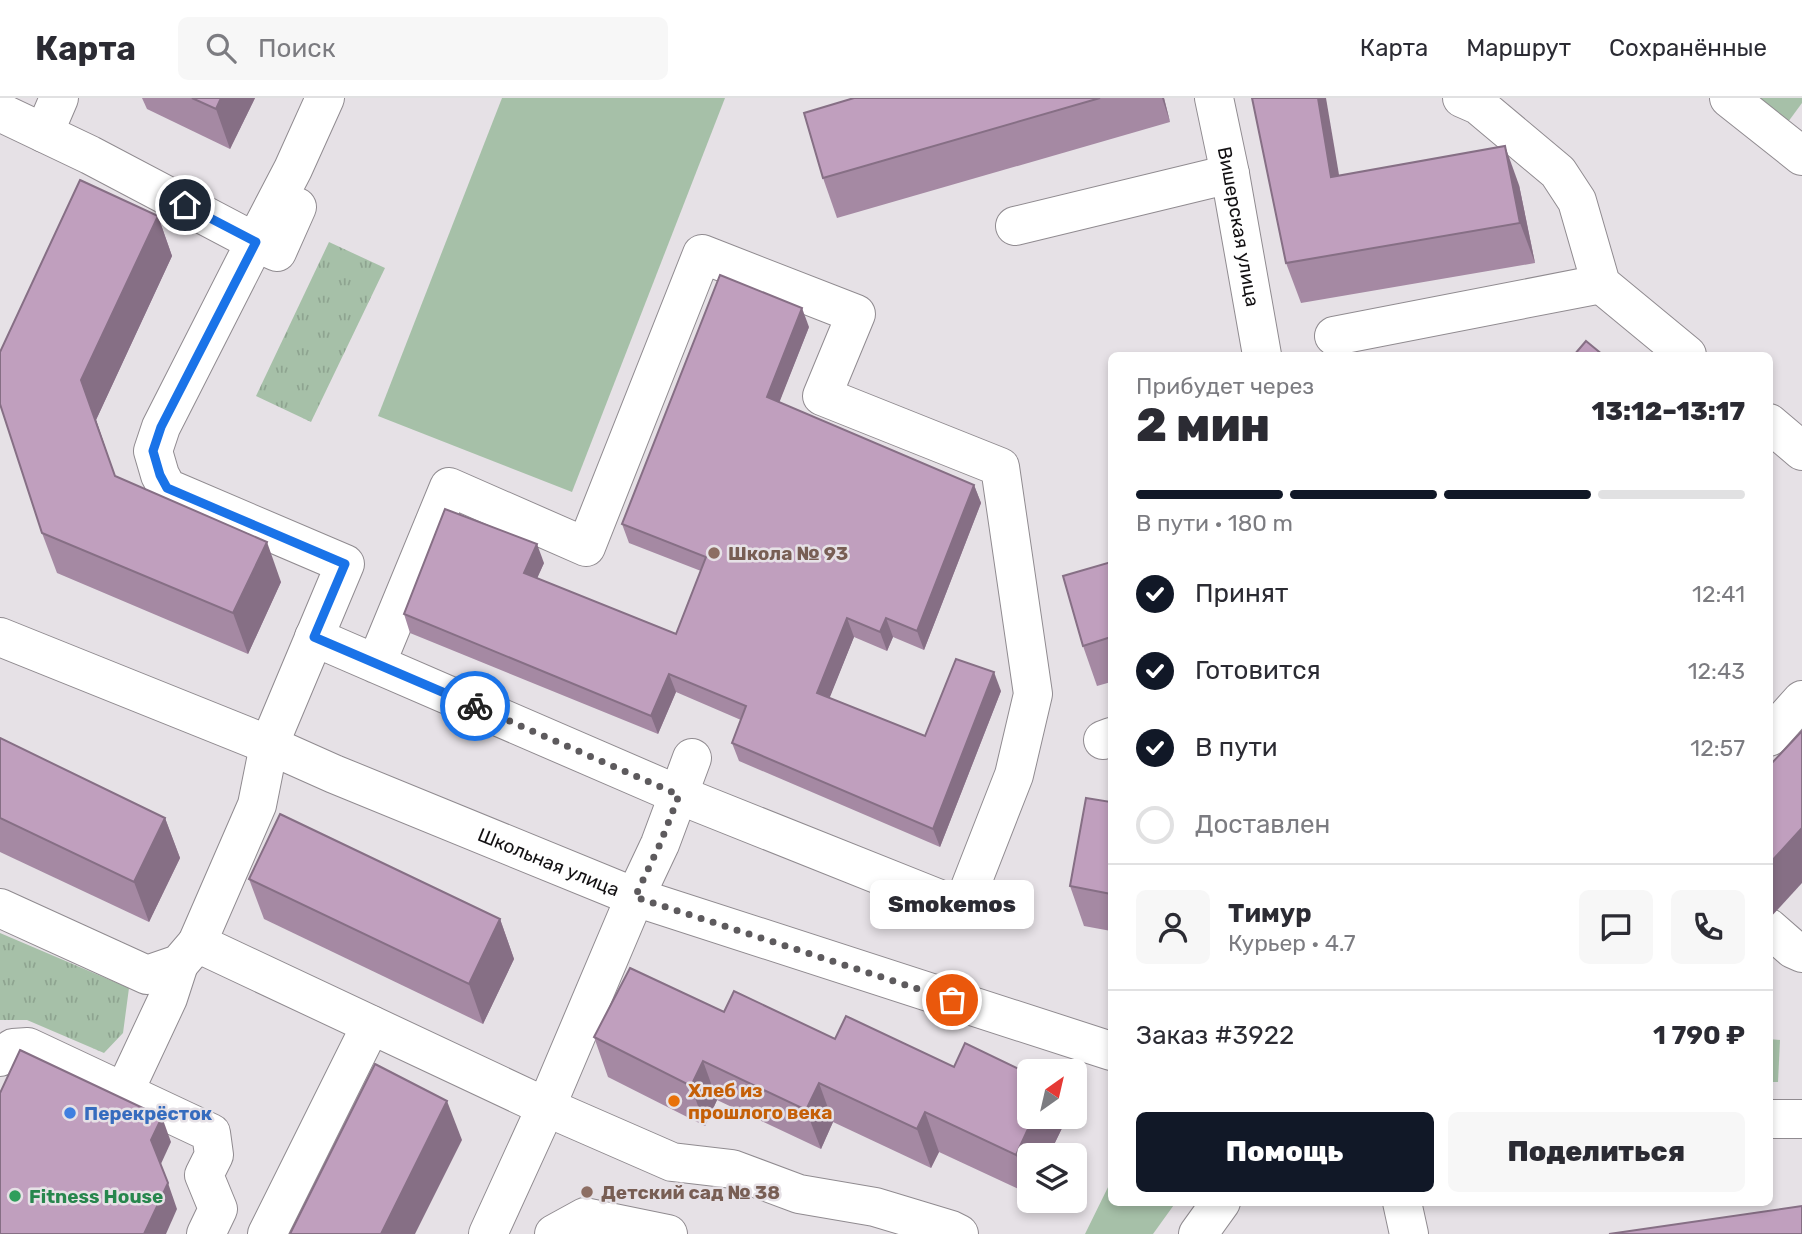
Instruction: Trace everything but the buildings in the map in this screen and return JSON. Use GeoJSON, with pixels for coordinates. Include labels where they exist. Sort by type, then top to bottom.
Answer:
{"type":"FeatureCollection","features":[{"type":"Feature","properties":{"kind":"street"},"geometry":{"type":"LineString","coordinates":[[44,133],[59,98]]}},
{"type":"Feature","properties":{"kind":"street"},"geometry":{"type":"LineString","coordinates":[[124,1092],[257,805],[269,745],[345,564],[167,488],[153,451],[161,427],[293,169],[325,98]]}},
{"type":"Feature","properties":{"kind":"street","name":"Вишерская улица"},"geometry":{"type":"LineString","coordinates":[[1214,98],[1261,352]]}},
{"type":"Feature","properties":{"kind":"street"},"geometry":{"type":"LineString","coordinates":[[1729,98],[1802,156]]}},
{"type":"Feature","properties":{"kind":"street"},"geometry":{"type":"LineString","coordinates":[[1475,100],[1558,172],[1577,201],[1601,285],[1683,352]]}},
{"type":"Feature","properties":{"kind":"street"},"geometry":{"type":"LineString","coordinates":[[6,113],[277,252],[297,207]]}},
{"type":"Feature","properties":{"kind":"street"},"geometry":{"type":"LineString","coordinates":[[1015,226],[1230,174]]}},
{"type":"Feature","properties":{"kind":"street"},"geometry":{"type":"LineString","coordinates":[[314,637],[376,664],[679,795],[962,908],[1014,775],[1033,694],[1000,467],[822,396],[856,314],[702,254],[586,547],[449,487],[376,664]]}},
{"type":"Feature","properties":{"kind":"street"},"geometry":{"type":"LineString","coordinates":[[1334,336],[1601,285]]}},
{"type":"Feature","properties":{"kind":"street"},"geometry":{"type":"LineString","coordinates":[[1773,426],[1802,451]]}},
{"type":"Feature","properties":{"kind":"street","name":"Школьная улица"},"geometry":{"type":"LineString","coordinates":[[0,637],[635,897],[1108,1050]]}},
{"type":"Feature","properties":{"kind":"street"},"geometry":{"type":"LineString","coordinates":[[1773,733],[1802,700]]}},
{"type":"Feature","properties":{"kind":"street"},"geometry":{"type":"LineString","coordinates":[[488,1234],[660,844],[692,758]]}},
{"type":"Feature","properties":{"kind":"street"},"geometry":{"type":"LineString","coordinates":[[0,908],[147,975],[188,953],[371,1025],[546,1107],[672,1162],[732,1169],[799,1194],[875,1207],[960,1234]]}},
{"type":"Feature","properties":{"kind":"street"},"geometry":{"type":"LineString","coordinates":[[1773,932],[1793,949],[1802,953]]}},
{"type":"Feature","properties":{"kind":"street"},"geometry":{"type":"LineString","coordinates":[[267,1234],[371,1025]]}},
{"type":"Feature","properties":{"kind":"street"},"geometry":{"type":"LineString","coordinates":[[0,1057],[13,1048],[28,1047],[211,1133],[214,1155],[204,1175],[218,1209],[206,1234]]}},
{"type":"Feature","properties":{"kind":"street"},"geometry":{"type":"LineString","coordinates":[[1773,1119],[1802,1119]]}},
{"type":"Feature","properties":{"kind":"street"},"geometry":{"type":"LineString","coordinates":[[1198,1234],[1218,1206]]}},
{"type":"Feature","properties":{"kind":"street"},"geometry":{"type":"LineString","coordinates":[[1403,1206],[1409,1234]]}},
{"type":"Feature","properties":{"kind":"street"},"geometry":{"type":"LineString","coordinates":[[554,1234],[585,1217],[668,1234]]}},
{"type":"Feature","properties":{"kind":"green space"},"geometry":{"type":"Polygon","coordinates":[[[502,98],[725,98],[572,492],[378,416],[502,98]]]}},
{"type":"Feature","properties":{"kind":"green space"},"geometry":{"type":"Polygon","coordinates":[[[1758,98],[1802,98],[1802,103],[1788,122],[1758,98]]]}},
{"type":"Feature","properties":{"kind":"green space"},"geometry":{"type":"Polygon","coordinates":[[[329,242],[385,268],[311,422],[256,396],[329,242]]]}},
{"type":"Feature","properties":{"kind":"green space"},"geometry":{"type":"Polygon","coordinates":[[[0,933],[129,988],[123,1033],[104,1053],[27,1020],[0,1020],[0,933]]]}},
{"type":"Feature","properties":{"kind":"green space"},"geometry":{"type":"Polygon","coordinates":[[[1773,1039],[1780,1040],[1778,1082],[1773,1082],[1773,1039]]]}},
{"type":"Feature","properties":{"kind":"green space"},"geometry":{"type":"Polygon","coordinates":[[[1108,1187],[1108,1206],[1173,1206],[1153,1234],[1085,1234],[1108,1187]]]}},
{"type":"Feature","properties":{"kind":"way so far"},"geometry":{"type":"LineString","coordinates":[[475,706],[679,795],[635,897],[952,1000]]}},
{"type":"Feature","properties":{"kind":"place","name":"Школа № 93"},"geometry":{"type":"Point","coordinates":[714,553]}},
{"type":"Feature","properties":{"kind":"place","name":"Smokemos"},"geometry":{"type":"Point","coordinates":[952,1000]}},
{"type":"Feature","properties":{"kind":"place","name":"Хлеб из прошлого века"},"geometry":{"type":"Point","coordinates":[674,1101]}},
{"type":"Feature","properties":{"kind":"place","name":"Перекрёсток"},"geometry":{"type":"Point","coordinates":[70,1113]}},
{"type":"Feature","properties":{"kind":"place","name":"Детский сад № 38"},"geometry":{"type":"Point","coordinates":[587,1192]}},
{"type":"Feature","properties":{"kind":"place","name":"Fitness House"},"geometry":{"type":"Point","coordinates":[15,1196]}},
{"type":"Feature","properties":{"kind":"route"},"geometry":{"type":"LineString","coordinates":[[185,205],[256,242],[161,427],[153,451],[167,488],[345,564],[314,637],[475,706]]}}]}
